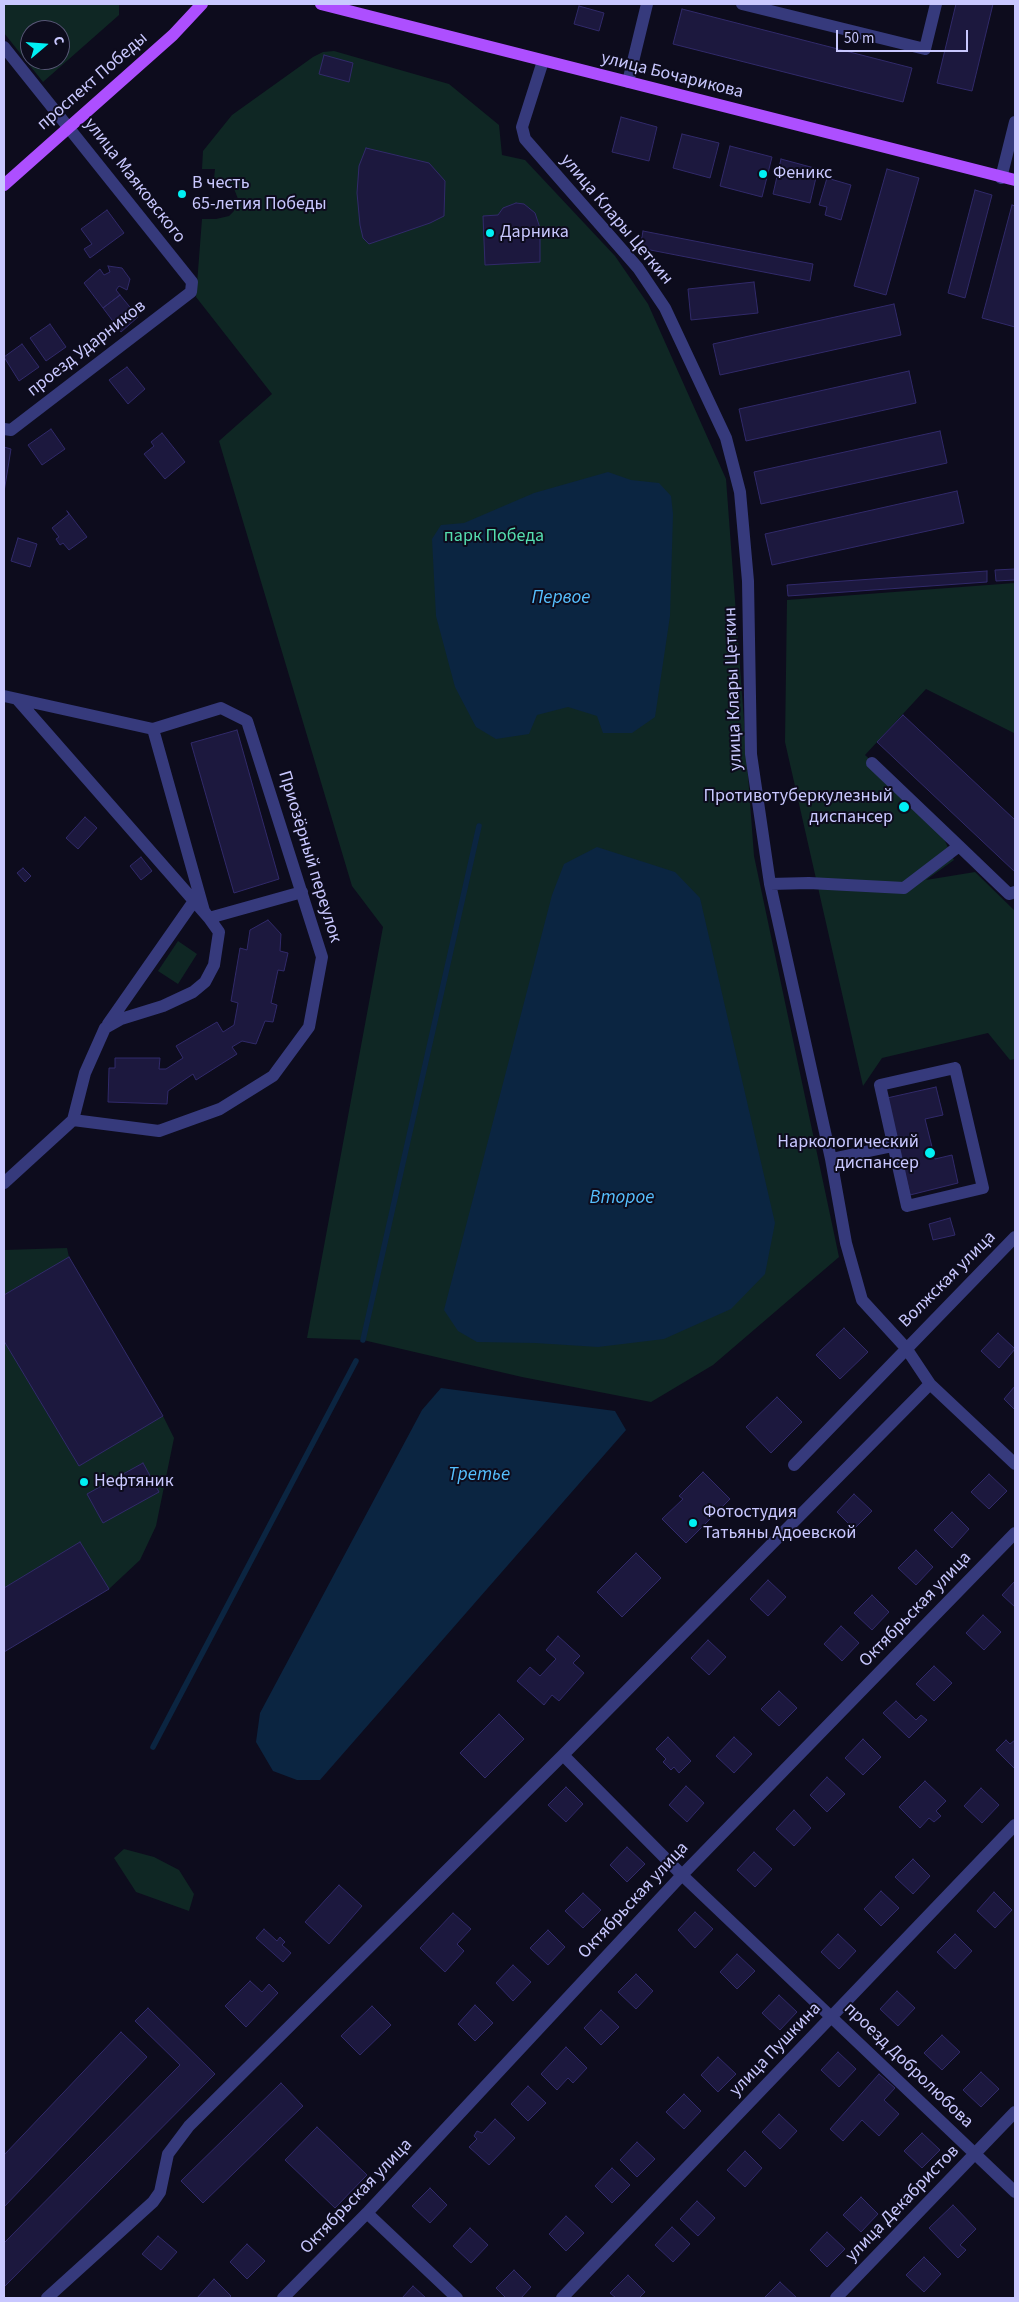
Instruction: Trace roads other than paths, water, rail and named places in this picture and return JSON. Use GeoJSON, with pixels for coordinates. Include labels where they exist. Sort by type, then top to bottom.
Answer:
{"type":"FeatureCollection","features":[{"type":"Feature","properties":{"kind":"main road","name":"проспект Победы"},"geometry":{"type":"LineString","coordinates":[[4,184],[173,35],[202,4]]}},
{"type":"Feature","properties":{"kind":"main road","name":"улица Бочарикова"},"geometry":{"type":"LineString","coordinates":[[321,4],[1001,178],[1015,180]]}},
{"type":"Feature","properties":{"kind":"street"},"geometry":{"type":"LineString","coordinates":[[628,82],[647,4]]}},
{"type":"Feature","properties":{"kind":"street"},"geometry":{"type":"LineString","coordinates":[[742,4],[925,49],[936,4]]}},
{"type":"Feature","properties":{"kind":"street","name":"улица Маяковского"},"geometry":{"type":"LineString","coordinates":[[4,47],[192,282],[190,292]]}},
{"type":"Feature","properties":{"kind":"street","name":"улица Клары Цеткин"},"geometry":{"type":"LineString","coordinates":[[544,61],[522,127],[525,139],[638,268],[666,308],[726,438],[740,492],[748,581],[751,754],[770,884],[831,1159],[846,1243],[862,1300],[906,1348],[930,1384],[1015,1464]]}},
{"type":"Feature","properties":{"kind":"street"},"geometry":{"type":"LineString","coordinates":[[1001,178],[1015,122]]}},
{"type":"Feature","properties":{"kind":"street","name":"проезд Ударников"},"geometry":{"type":"LineString","coordinates":[[4,429],[12,430],[190,292]]}},
{"type":"Feature","properties":{"kind":"street"},"geometry":{"type":"LineString","coordinates":[[4,696],[153,729],[204,911],[219,932],[214,965],[205,982],[193,992],[163,1006],[121,1019],[106,1028]]}},
{"type":"Feature","properties":{"kind":"street"},"geometry":{"type":"LineString","coordinates":[[17,699],[209,918]]}},
{"type":"Feature","properties":{"kind":"street","name":"Приозёрный переулок"},"geometry":{"type":"LineString","coordinates":[[73,1120],[159,1131],[220,1109],[273,1076],[309,1027],[322,957],[247,721],[222,708],[153,729]]}},
{"type":"Feature","properties":{"kind":"street"},"geometry":{"type":"LineString","coordinates":[[872,763],[1009,894],[1015,892]]}},
{"type":"Feature","properties":{"kind":"street"},"geometry":{"type":"LineString","coordinates":[[770,884],[809,883],[904,888],[959,846]]}},
{"type":"Feature","properties":{"kind":"street"},"geometry":{"type":"LineString","coordinates":[[209,918],[302,892]]}},
{"type":"Feature","properties":{"kind":"street"},"geometry":{"type":"LineString","coordinates":[[4,1183],[73,1120],[85,1073],[106,1028],[194,901]]}},
{"type":"Feature","properties":{"kind":"street"},"geometry":{"type":"LineString","coordinates":[[955,1068],[983,1188],[907,1206],[893,1146],[880,1085],[955,1068]]}},
{"type":"Feature","properties":{"kind":"street"},"geometry":{"type":"LineString","coordinates":[[831,1159],[893,1146]]}},
{"type":"Feature","properties":{"kind":"street","name":"Волжская улица"},"geometry":{"type":"LineString","coordinates":[[794,1465],[1015,1237]]}},
{"type":"Feature","properties":{"kind":"street"},"geometry":{"type":"LineString","coordinates":[[47,2298],[153,2202],[160,2192],[168,2154],[189,2126],[563,1755],[930,1384]]}},
{"type":"Feature","properties":{"kind":"street","name":"Октябрьская улица"},"geometry":{"type":"LineString","coordinates":[[283,2298],[367,2213],[682,1875],[1015,1533]]}},
{"type":"Feature","properties":{"kind":"street","name":"проезд Добролюбова"},"geometry":{"type":"LineString","coordinates":[[563,1755],[682,1875],[1015,2192]]}},
{"type":"Feature","properties":{"kind":"street","name":"улица Пушкина"},"geometry":{"type":"LineString","coordinates":[[562,2298],[1015,1825]]}},
{"type":"Feature","properties":{"kind":"street","name":"улица Декабристов"},"geometry":{"type":"LineString","coordinates":[[836,2298],[1015,2112]]}},
{"type":"Feature","properties":{"kind":"street"},"geometry":{"type":"LineString","coordinates":[[367,2213],[457,2298]]}},
{"type":"Feature","properties":{"kind":"water","name":"Первое"},"geometry":{"type":"Polygon","coordinates":[[[608,472],[631,480],[659,483],[671,496],[673,514],[670,616],[655,717],[632,733],[603,733],[597,716],[568,707],[537,715],[529,734],[496,739],[476,727],[455,687],[436,616],[432,539],[441,525],[464,523],[534,493],[608,472]]]}},
{"type":"Feature","properties":{"kind":"water","name":"Второе"},"geometry":{"type":"Polygon","coordinates":[[[597,847],[675,872],[700,898],[775,1223],[765,1274],[731,1309],[664,1339],[598,1347],[477,1342],[458,1331],[444,1310],[552,895],[564,864],[597,847]]]}},
{"type":"Feature","properties":{"kind":"water","name":"Третье"},"geometry":{"type":"Polygon","coordinates":[[[441,1388],[615,1411],[626,1430],[320,1780],[297,1780],[273,1771],[256,1742],[260,1713],[422,1410],[441,1388]]]}},
{"type":"Feature","properties":{"kind":"waterway"},"geometry":{"type":"LineString","coordinates":[[363,1340],[479,826]]}},
{"type":"Feature","properties":{"kind":"waterway"},"geometry":{"type":"LineString","coordinates":[[153,1747],[356,1361]]}},
{"type":"Feature","properties":{"kind":"place","name":"Феникс"},"geometry":{"type":"Point","coordinates":[763,174]}},
{"type":"Feature","properties":{"kind":"place","name":"В честь 65-летия Победы"},"geometry":{"type":"Point","coordinates":[182,194]}},
{"type":"Feature","properties":{"kind":"place","name":"Дарника"},"geometry":{"type":"Point","coordinates":[490,233]}},
{"type":"Feature","properties":{"kind":"place","name":"Противотуберкулезный диспансер"},"geometry":{"type":"Point","coordinates":[904,807]}},
{"type":"Feature","properties":{"kind":"place","name":"Наркологический диспансер"},"geometry":{"type":"Point","coordinates":[930,1153]}},
{"type":"Feature","properties":{"kind":"place","name":"Нефтяник"},"geometry":{"type":"Point","coordinates":[84,1482]}},
{"type":"Feature","properties":{"kind":"place","name":"Фотостудия Татьяны Адоевской"},"geometry":{"type":"Point","coordinates":[693,1523]}},
{"type":"Feature","properties":{"kind":"park label","name":"парк Победa"},"geometry":{"type":"Point","coordinates":[494,537]}}]}
